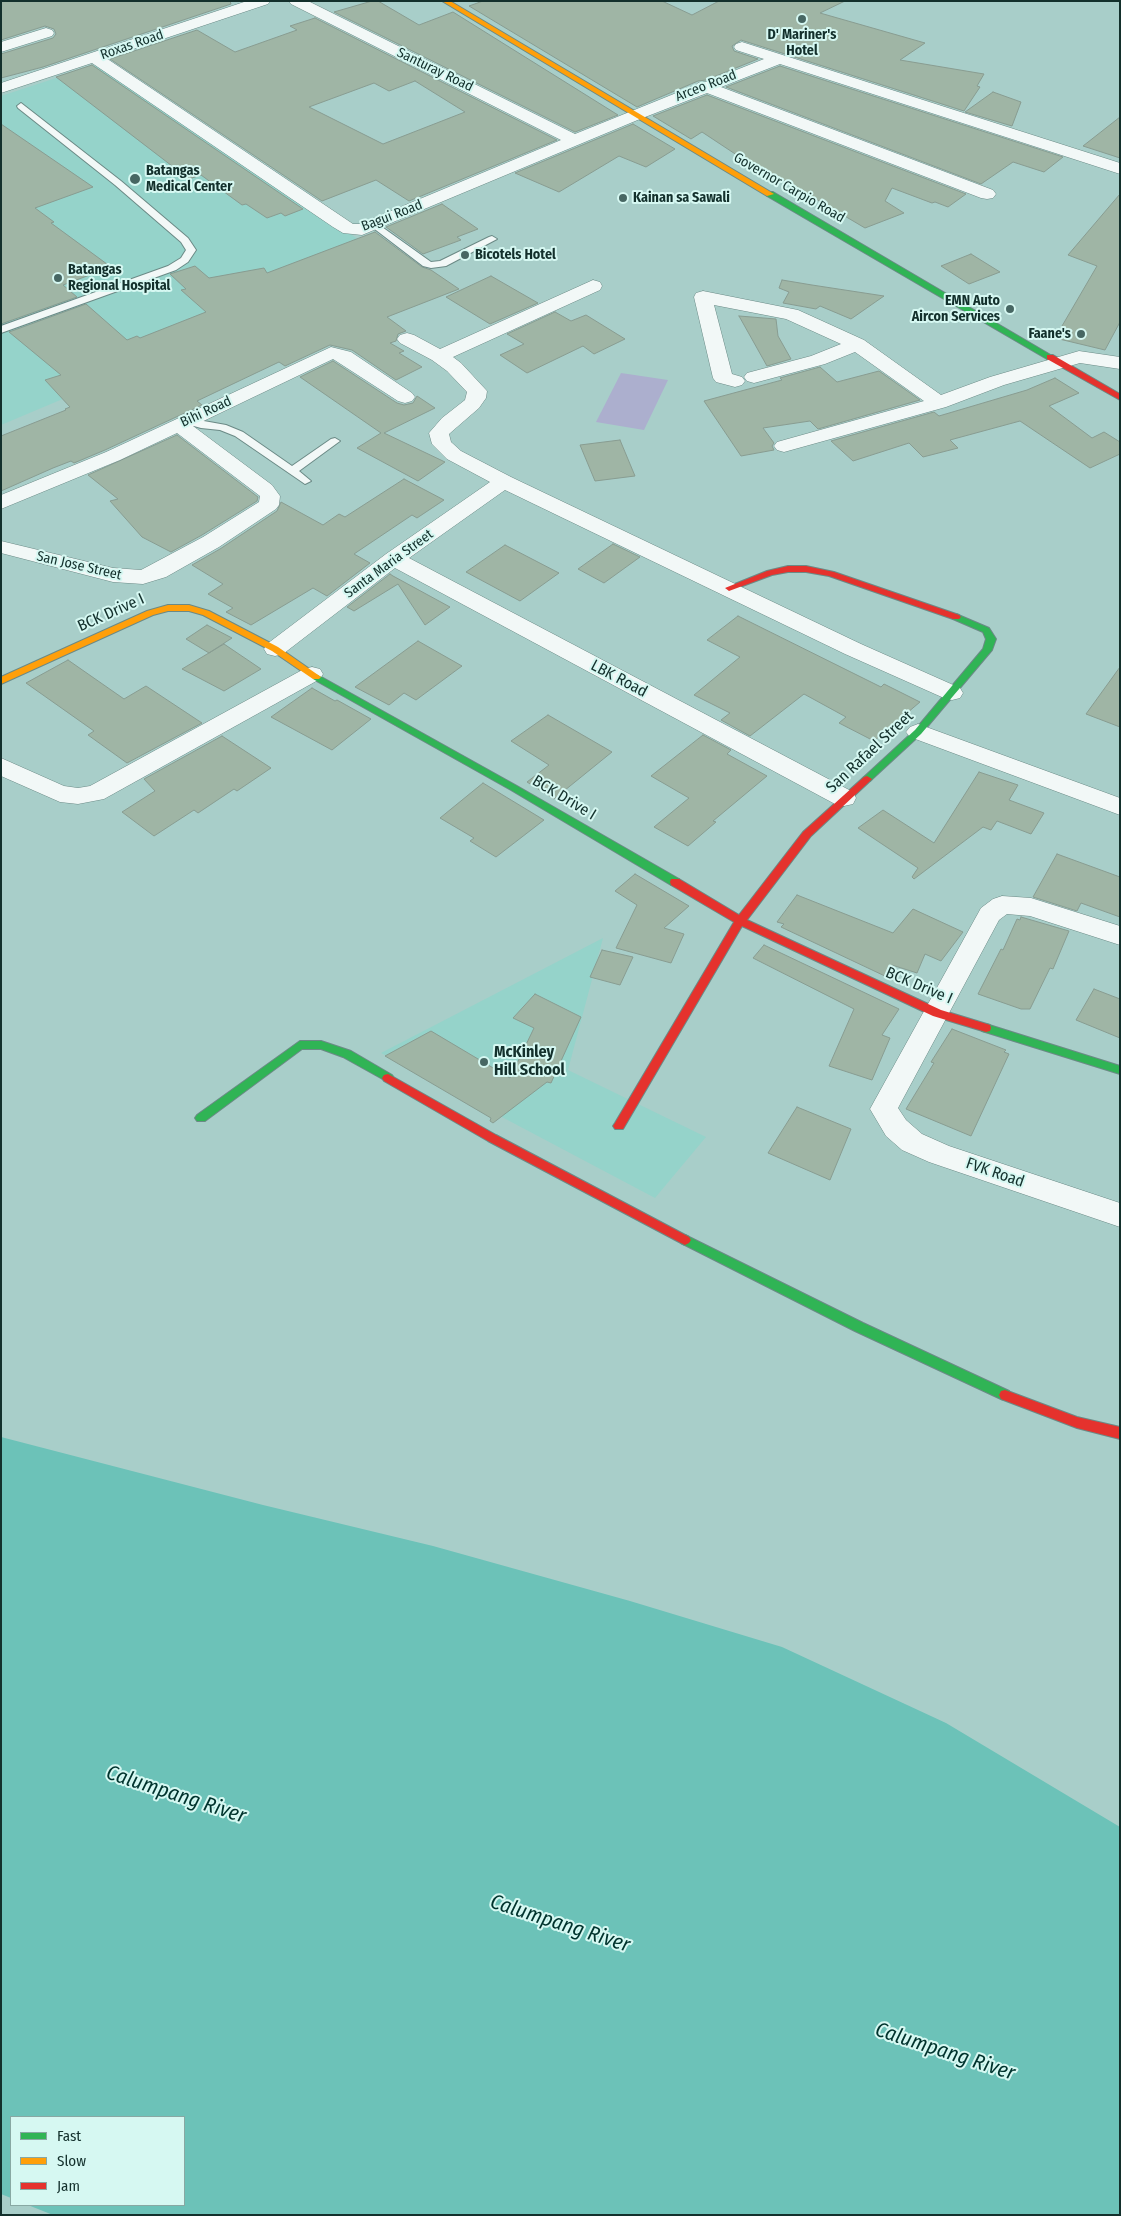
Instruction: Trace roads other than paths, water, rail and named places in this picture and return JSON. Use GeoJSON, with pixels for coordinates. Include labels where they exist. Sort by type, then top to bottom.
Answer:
{"type":"FeatureCollection","features":[{"type":"Feature","properties":{"kind":"street","name":"Roxas Road"},"geometry":{"type":"LineString","coordinates":[[2,88],[263,1]]}},
{"type":"Feature","properties":{"kind":"street","name":"Santuray Road"},"geometry":{"type":"LineString","coordinates":[[296,1],[574,140]]}},
{"type":"Feature","properties":{"kind":"street","name":"Governor Carpio Road"},"geometry":{"type":"LineString","coordinates":[[445,1],[634,115],[1120,398]]}},
{"type":"Feature","properties":{"kind":"street"},"geometry":{"type":"LineString","coordinates":[[1,47],[46,33]]}},
{"type":"Feature","properties":{"kind":"street"},"geometry":{"type":"LineString","coordinates":[[742,47],[1120,169]]}},
{"type":"Feature","properties":{"kind":"street","name":"Bagui Road"},"geometry":{"type":"LineString","coordinates":[[96,58],[349,229],[362,230],[375,225],[634,115]]}},
{"type":"Feature","properties":{"kind":"street","name":"Arceo Road"},"geometry":{"type":"LineString","coordinates":[[634,115],[704,86],[779,59]]}},
{"type":"Feature","properties":{"kind":"street"},"geometry":{"type":"LineString","coordinates":[[704,86],[987,194]]}},
{"type":"Feature","properties":{"kind":"street"},"geometry":{"type":"LineString","coordinates":[[439,356],[593,286]]}},
{"type":"Feature","properties":{"kind":"street"},"geometry":{"type":"LineString","coordinates":[[857,344],[818,360],[744,379],[723,378],[703,297],[791,314],[857,344],[939,403]]}},
{"type":"Feature","properties":{"kind":"street"},"geometry":{"type":"LineString","coordinates":[[407,339],[439,356],[477,391],[476,398],[472,404],[449,422],[439,433],[442,444],[454,455],[504,481],[853,648],[952,693]]}},
{"type":"Feature","properties":{"kind":"street"},"geometry":{"type":"LineString","coordinates":[[784,446],[939,403],[997,381],[1079,356],[1114,362],[1120,341]]}},
{"type":"Feature","properties":{"kind":"street","name":"Bihi Road"},"geometry":{"type":"LineString","coordinates":[[1,503],[113,456],[331,353],[344,356],[405,397]]}},
{"type":"Feature","properties":{"kind":"street","name":"San Jose Street"},"geometry":{"type":"LineString","coordinates":[[1,547],[131,578],[143,577],[158,572],[258,514],[269,505],[270,496],[256,482],[183,423]]}},
{"type":"Feature","properties":{"kind":"street","name":"Santa Maria Street"},"geometry":{"type":"LineString","coordinates":[[275,649],[394,559],[504,481]]}},
{"type":"Feature","properties":{"kind":"street","name":"LBK Road"},"geometry":{"type":"LineString","coordinates":[[394,559],[844,798]]}},
{"type":"Feature","properties":{"kind":"street","name":"San Rafael Street"},"geometry":{"type":"LineString","coordinates":[[619,1126],[740,921],[807,834],[918,732],[988,650],[990,639],[986,630],[970,622],[831,574],[806,568],[770,573],[729,588]]}},
{"type":"Feature","properties":{"kind":"street","name":"BCK Drive I"},"geometry":{"type":"LineString","coordinates":[[1,681],[150,613],[168,608],[189,608],[206,613],[275,649],[312,674],[514,788],[740,921],[830,965],[937,1013],[1120,1070]]}},
{"type":"Feature","properties":{"kind":"street"},"geometry":{"type":"LineString","coordinates":[[1,766],[60,794],[78,796],[96,793],[312,674]]}},
{"type":"Feature","properties":{"kind":"street"},"geometry":{"type":"LineString","coordinates":[[918,732],[1120,807]]}},
{"type":"Feature","properties":{"kind":"street"},"geometry":{"type":"LineString","coordinates":[[937,1013],[990,914],[1002,906],[1016,904],[1031,907],[1120,936]]}},
{"type":"Feature","properties":{"kind":"street","name":"FVK Road"},"geometry":{"type":"LineString","coordinates":[[937,1013],[884,1109],[896,1128],[912,1142],[940,1154],[1120,1215]]}},
{"type":"Feature","properties":{"kind":"street"},"geometry":{"type":"LineString","coordinates":[[201,1118],[300,1045],[322,1045],[347,1054],[492,1138],[660,1228],[859,1327],[1001,1394],[1077,1422],[1120,1433]]}},
{"type":"Feature","properties":{"kind":"lane"},"geometry":{"type":"LineString","coordinates":[[1,330],[172,268],[185,260],[191,250],[186,240],[21,106]]}},
{"type":"Feature","properties":{"kind":"lane"},"geometry":{"type":"LineString","coordinates":[[375,225],[427,264],[431,265],[442,264],[492,239]]}},
{"type":"Feature","properties":{"kind":"lane"},"geometry":{"type":"LineString","coordinates":[[1102,387],[1120,391]]}},
{"type":"Feature","properties":{"kind":"lane"},"geometry":{"type":"LineString","coordinates":[[183,423],[229,429],[305,481]]}},
{"type":"Feature","properties":{"kind":"lane"},"geometry":{"type":"LineString","coordinates":[[292,471],[335,441]]}},
{"type":"Feature","properties":{"kind":"water","name":"Calumpang River"},"geometry":{"type":"Polygon","coordinates":[[[1,1437],[263,1505],[433,1546],[630,1601],[782,1647],[946,1723],[1120,1827],[1120,2215],[53,2215],[30,2206],[185,2206],[185,2116],[10,2116],[10,2198],[1,2194],[1,1437]]]}},
{"type":"Feature","properties":{"kind":"place","name":"D' Mariner's Hotel"},"geometry":{"type":"Point","coordinates":[802,19]}},
{"type":"Feature","properties":{"kind":"place","name":"Batangas Medical Center"},"geometry":{"type":"Point","coordinates":[135,179]}},
{"type":"Feature","properties":{"kind":"place","name":"Kainan sa Sawali"},"geometry":{"type":"Point","coordinates":[623,198]}},
{"type":"Feature","properties":{"kind":"place","name":"Bicotels Hotel"},"geometry":{"type":"Point","coordinates":[465,255]}},
{"type":"Feature","properties":{"kind":"place","name":"Batangas Regional Hospital"},"geometry":{"type":"Point","coordinates":[58,278]}},
{"type":"Feature","properties":{"kind":"place","name":"EMN Auto Aircon Services"},"geometry":{"type":"Point","coordinates":[1010,309]}},
{"type":"Feature","properties":{"kind":"place","name":"Faane's"},"geometry":{"type":"Point","coordinates":[1081,334]}},
{"type":"Feature","properties":{"kind":"place","name":"McKinley Hill School"},"geometry":{"type":"Point","coordinates":[484,1062]}}]}
